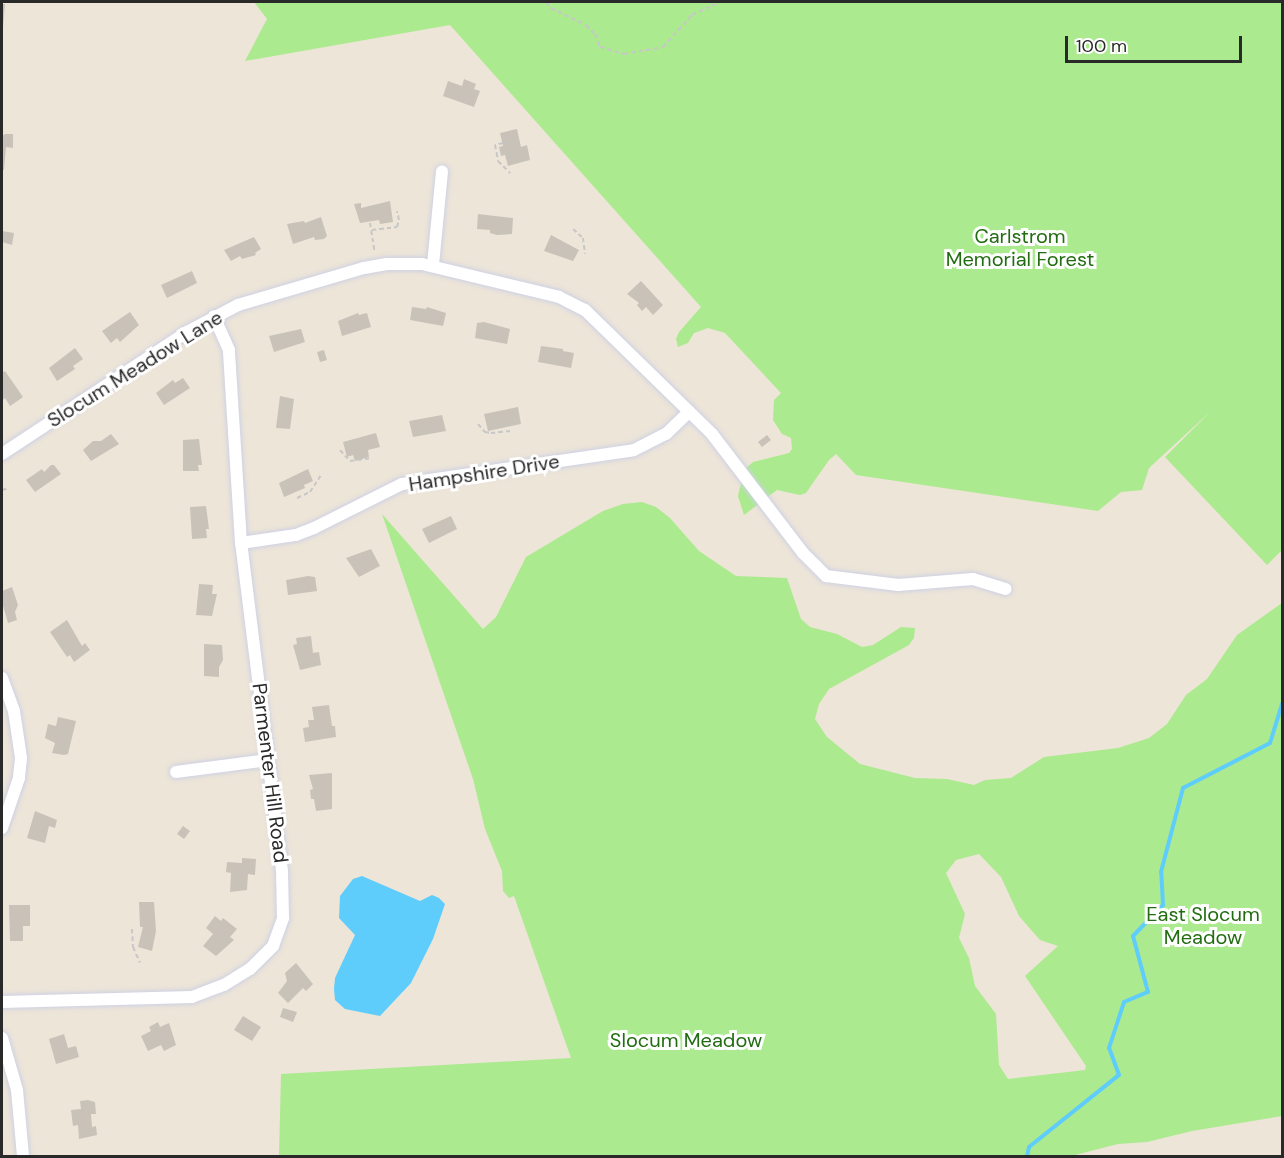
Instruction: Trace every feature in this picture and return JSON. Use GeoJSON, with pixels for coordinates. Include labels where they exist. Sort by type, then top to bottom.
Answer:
{"type":"FeatureCollection","features":[{"type":"Feature","properties":{"kind":"street"},"geometry":{"type":"LineString","coordinates":[[434,266],[442,171]]}},
{"type":"Feature","properties":{"kind":"street","name":"Slocum Meadow Lane"},"geometry":{"type":"LineString","coordinates":[[2,454],[214,316],[265,295],[364,268],[399,263],[434,266],[553,295],[573,303],[596,320],[724,448],[803,553],[826,576],[898,585],[973,579],[1006,589]]}},
{"type":"Feature","properties":{"kind":"street","name":"Parmenter Hill Road"},"geometry":{"type":"LineString","coordinates":[[2,1002],[192,997],[224,985],[250,969],[273,946],[283,918],[282,871],[241,543],[229,350],[214,316]]}},
{"type":"Feature","properties":{"kind":"street","name":"Hampshire Drive"},"geometry":{"type":"LineString","coordinates":[[241,543],[296,535],[402,484],[634,450],[666,434],[688,412]]}},
{"type":"Feature","properties":{"kind":"street"},"geometry":{"type":"LineString","coordinates":[[2,678],[14,711],[21,759],[19,778],[2,828]]}},
{"type":"Feature","properties":{"kind":"street"},"geometry":{"type":"LineString","coordinates":[[176,772],[268,760]]}},
{"type":"Feature","properties":{"kind":"street"},"geometry":{"type":"LineString","coordinates":[[2,1038],[17,1090],[23,1156]]}},
{"type":"Feature","properties":{"kind":"path"},"geometry":{"type":"LineString","coordinates":[[546,2],[551,8],[586,25],[596,34],[600,47],[624,54],[663,47],[692,15],[720,2]]}},
{"type":"Feature","properties":{"kind":"path"},"geometry":{"type":"LineString","coordinates":[[503,143],[495,145],[498,161],[510,173]]}},
{"type":"Feature","properties":{"kind":"path"},"geometry":{"type":"LineString","coordinates":[[372,230],[397,226],[399,220],[397,211]]}},
{"type":"Feature","properties":{"kind":"path"},"geometry":{"type":"LineString","coordinates":[[370,223],[375,253]]}},
{"type":"Feature","properties":{"kind":"path"},"geometry":{"type":"LineString","coordinates":[[573,229],[583,238],[585,254]]}},
{"type":"Feature","properties":{"kind":"path"},"geometry":{"type":"LineString","coordinates":[[478,424],[485,432],[511,431]]}},
{"type":"Feature","properties":{"kind":"path"},"geometry":{"type":"LineString","coordinates":[[340,450],[350,461],[372,458]]}},
{"type":"Feature","properties":{"kind":"path"},"geometry":{"type":"LineString","coordinates":[[297,498],[310,492],[321,475]]}},
{"type":"Feature","properties":{"kind":"path"},"geometry":{"type":"LineString","coordinates":[[2,490],[9,488]]}},
{"type":"Feature","properties":{"kind":"path"},"geometry":{"type":"LineString","coordinates":[[132,929],[133,947],[140,963]]}},
{"type":"Feature","properties":{"kind":"green space","name":"Carlstrom Memorial Forest"},"geometry":{"type":"Polygon","coordinates":[[[254,2],[1282,2],[1282,550],[1267,565],[1165,457],[1211,411],[1149,468],[1142,490],[1121,492],[1098,511],[856,475],[836,454],[829,460],[806,493],[800,495],[777,490],[744,515],[738,496],[744,470],[753,462],[789,453],[792,449],[791,438],[782,434],[773,420],[774,400],[781,393],[725,333],[708,328],[694,333],[688,343],[678,347],[676,339],[679,332],[701,307],[450,25],[245,61],[267,19],[254,2]]]}},
{"type":"Feature","properties":{"kind":"green space","name":"Slocum Meadow"},"geometry":{"type":"Polygon","coordinates":[[[642,502],[656,507],[670,518],[699,551],[736,576],[787,578],[801,619],[810,627],[837,634],[862,647],[873,645],[901,627],[915,628],[914,638],[909,645],[829,689],[819,704],[815,719],[827,737],[860,764],[915,778],[947,779],[974,785],[985,780],[1011,778],[1044,757],[1118,748],[1149,738],[1167,724],[1186,695],[1207,679],[1237,635],[1282,603],[1282,1116],[1192,1131],[1147,1142],[1118,1144],[1071,1156],[279,1156],[281,1074],[571,1058],[514,896],[509,898],[503,891],[502,871],[485,829],[473,779],[382,514],[483,629],[496,617],[526,557],[603,511],[623,504],[642,502]],[[979,854],[956,860],[946,873],[965,914],[959,938],[969,958],[975,986],[996,1014],[999,1065],[1008,1079],[1085,1070],[1086,1066],[1025,976],[1058,946],[1040,940],[1019,916],[1001,877],[979,854]]]}},
{"type":"Feature","properties":{"kind":"water"},"geometry":{"type":"Polygon","coordinates":[[[362,876],[420,901],[432,895],[445,904],[433,939],[411,983],[380,1016],[345,1009],[335,1000],[335,978],[355,935],[339,918],[340,896],[353,879],[362,876]]]}},
{"type":"Feature","properties":{"kind":"building"},"geometry":{"type":"Polygon","coordinates":[[[2,4],[5,4],[3,28],[2,28],[2,4]]]}},
{"type":"Feature","properties":{"kind":"building"},"geometry":{"type":"Polygon","coordinates":[[[464,79],[476,84],[474,89],[480,91],[474,107],[443,96],[448,81],[462,86],[464,79]]]}},
{"type":"Feature","properties":{"kind":"building"},"geometry":{"type":"Polygon","coordinates":[[[517,129],[521,147],[527,145],[530,160],[508,166],[505,155],[501,156],[499,147],[503,146],[500,133],[517,129]]]}},
{"type":"Feature","properties":{"kind":"building"},"geometry":{"type":"Polygon","coordinates":[[[13,134],[13,148],[6,147],[4,170],[2,170],[2,136],[13,134]]]}},
{"type":"Feature","properties":{"kind":"building"},"geometry":{"type":"Polygon","coordinates":[[[390,201],[393,222],[380,224],[379,220],[360,223],[354,204],[361,203],[361,208],[390,201]]]}},
{"type":"Feature","properties":{"kind":"building"},"geometry":{"type":"Polygon","coordinates":[[[478,214],[513,218],[512,234],[497,235],[490,233],[490,230],[477,229],[478,214]]]}},
{"type":"Feature","properties":{"kind":"building"},"geometry":{"type":"Polygon","coordinates":[[[321,217],[327,236],[324,239],[315,240],[314,237],[293,244],[287,224],[304,221],[305,223],[321,217]]]}},
{"type":"Feature","properties":{"kind":"building"},"geometry":{"type":"Polygon","coordinates":[[[2,231],[14,233],[12,245],[2,242],[2,231]]]}},
{"type":"Feature","properties":{"kind":"building"},"geometry":{"type":"Polygon","coordinates":[[[551,235],[579,250],[573,261],[544,251],[551,235]]]}},
{"type":"Feature","properties":{"kind":"building"},"geometry":{"type":"Polygon","coordinates":[[[254,237],[261,249],[255,253],[256,255],[242,259],[240,256],[231,261],[224,250],[254,237]]]}},
{"type":"Feature","properties":{"kind":"building"},"geometry":{"type":"Polygon","coordinates":[[[192,271],[197,283],[167,298],[161,285],[192,271]]]}},
{"type":"Feature","properties":{"kind":"building"},"geometry":{"type":"Polygon","coordinates":[[[641,281],[663,305],[653,315],[646,307],[642,311],[637,305],[639,303],[627,294],[641,281]]]}},
{"type":"Feature","properties":{"kind":"building"},"geometry":{"type":"Polygon","coordinates":[[[412,307],[426,309],[427,307],[446,313],[443,326],[410,320],[412,307]]]}},
{"type":"Feature","properties":{"kind":"building"},"geometry":{"type":"Polygon","coordinates":[[[130,312],[139,325],[120,342],[117,338],[111,343],[102,331],[130,312]]]}},
{"type":"Feature","properties":{"kind":"building"},"geometry":{"type":"Polygon","coordinates":[[[358,313],[359,315],[367,313],[371,327],[342,336],[338,321],[358,313]]]}},
{"type":"Feature","properties":{"kind":"building"},"geometry":{"type":"Polygon","coordinates":[[[484,322],[510,329],[507,344],[475,338],[477,323],[484,322]]]}},
{"type":"Feature","properties":{"kind":"building"},"geometry":{"type":"Polygon","coordinates":[[[301,329],[305,342],[274,352],[269,336],[301,329]]]}},
{"type":"Feature","properties":{"kind":"building"},"geometry":{"type":"Polygon","coordinates":[[[541,346],[574,353],[571,368],[538,362],[541,346]]]}},
{"type":"Feature","properties":{"kind":"building"},"geometry":{"type":"Polygon","coordinates":[[[75,348],[83,359],[73,366],[75,369],[57,381],[49,368],[75,348]]]}},
{"type":"Feature","properties":{"kind":"building"},"geometry":{"type":"Polygon","coordinates":[[[324,350],[327,360],[320,362],[317,352],[324,350]]]}},
{"type":"Feature","properties":{"kind":"building"},"geometry":{"type":"Polygon","coordinates":[[[5,371],[23,397],[10,406],[5,398],[2,401],[2,373],[5,371]]]}},
{"type":"Feature","properties":{"kind":"building"},"geometry":{"type":"Polygon","coordinates":[[[183,378],[190,388],[164,405],[156,393],[173,380],[175,383],[183,378]]]}},
{"type":"Feature","properties":{"kind":"building"},"geometry":{"type":"Polygon","coordinates":[[[280,396],[294,399],[290,429],[276,428],[280,396]]]}},
{"type":"Feature","properties":{"kind":"building"},"geometry":{"type":"Polygon","coordinates":[[[518,407],[521,424],[488,431],[484,414],[518,407]]]}},
{"type":"Feature","properties":{"kind":"building"},"geometry":{"type":"Polygon","coordinates":[[[442,415],[446,431],[413,437],[409,421],[442,415]]]}},
{"type":"Feature","properties":{"kind":"building"},"geometry":{"type":"Polygon","coordinates":[[[376,433],[380,447],[368,450],[369,457],[355,461],[353,455],[347,457],[343,442],[376,433]]]}},
{"type":"Feature","properties":{"kind":"building"},"geometry":{"type":"Polygon","coordinates":[[[111,434],[119,444],[91,461],[83,450],[93,441],[101,441],[111,434]]]}},
{"type":"Feature","properties":{"kind":"building"},"geometry":{"type":"Polygon","coordinates":[[[767,435],[771,440],[762,447],[758,442],[767,435]]]}},
{"type":"Feature","properties":{"kind":"building"},"geometry":{"type":"Polygon","coordinates":[[[199,439],[202,465],[198,465],[199,471],[183,471],[183,440],[199,439]]]}},
{"type":"Feature","properties":{"kind":"building"},"geometry":{"type":"Polygon","coordinates":[[[54,465],[61,474],[35,492],[26,480],[42,469],[44,472],[54,465]]]}},
{"type":"Feature","properties":{"kind":"building"},"geometry":{"type":"Polygon","coordinates":[[[308,469],[313,481],[304,485],[305,488],[284,497],[279,483],[308,469]]]}},
{"type":"Feature","properties":{"kind":"building"},"geometry":{"type":"Polygon","coordinates":[[[206,506],[209,529],[206,529],[207,538],[192,539],[190,507],[206,506]]]}},
{"type":"Feature","properties":{"kind":"building"},"geometry":{"type":"Polygon","coordinates":[[[451,516],[457,529],[429,543],[422,529],[451,516]]]}},
{"type":"Feature","properties":{"kind":"building"},"geometry":{"type":"Polygon","coordinates":[[[371,549],[380,566],[359,577],[346,558],[371,549]]]}},
{"type":"Feature","properties":{"kind":"building"},"geometry":{"type":"Polygon","coordinates":[[[315,577],[317,591],[288,595],[286,580],[315,577]]]}},
{"type":"Feature","properties":{"kind":"building"},"geometry":{"type":"Polygon","coordinates":[[[199,584],[213,585],[212,594],[217,594],[212,616],[196,615],[199,584]]]}},
{"type":"Feature","properties":{"kind":"building"},"geometry":{"type":"Polygon","coordinates":[[[12,587],[18,605],[15,612],[17,620],[8,623],[2,602],[2,591],[12,587]]]}},
{"type":"Feature","properties":{"kind":"building"},"geometry":{"type":"Polygon","coordinates":[[[67,620],[82,646],[85,643],[90,650],[74,662],[70,655],[67,657],[50,632],[67,620]]]}},
{"type":"Feature","properties":{"kind":"building"},"geometry":{"type":"Polygon","coordinates":[[[311,636],[313,653],[319,652],[321,665],[300,670],[293,645],[297,644],[296,638],[311,636]]]}},
{"type":"Feature","properties":{"kind":"building"},"geometry":{"type":"Polygon","coordinates":[[[204,644],[222,645],[223,660],[219,667],[219,677],[204,676],[204,644]]]}},
{"type":"Feature","properties":{"kind":"building"},"geometry":{"type":"Polygon","coordinates":[[[329,705],[336,737],[305,742],[303,728],[309,727],[308,720],[314,720],[312,707],[329,705]]]}},
{"type":"Feature","properties":{"kind":"building"},"geometry":{"type":"Polygon","coordinates":[[[58,717],[76,721],[68,754],[64,755],[52,753],[55,743],[45,738],[48,724],[56,726],[58,717]]]}},
{"type":"Feature","properties":{"kind":"building"},"geometry":{"type":"Polygon","coordinates":[[[332,773],[332,809],[316,811],[314,799],[311,799],[310,790],[313,789],[309,775],[332,773]]]}},
{"type":"Feature","properties":{"kind":"building"},"geometry":{"type":"Polygon","coordinates":[[[35,811],[57,820],[55,828],[49,826],[45,843],[27,838],[35,811]]]}},
{"type":"Feature","properties":{"kind":"building"},"geometry":{"type":"Polygon","coordinates":[[[183,826],[190,831],[184,839],[177,834],[183,826]]]}},
{"type":"Feature","properties":{"kind":"building"},"geometry":{"type":"Polygon","coordinates":[[[242,858],[256,859],[255,875],[248,874],[247,890],[230,892],[231,873],[226,872],[227,862],[242,863],[242,858]]]}},
{"type":"Feature","properties":{"kind":"building"},"geometry":{"type":"Polygon","coordinates":[[[139,902],[154,902],[156,931],[152,951],[138,947],[143,927],[140,927],[139,902]]]}},
{"type":"Feature","properties":{"kind":"building"},"geometry":{"type":"Polygon","coordinates":[[[9,905],[30,905],[30,926],[23,926],[23,941],[10,941],[9,905]]]}},
{"type":"Feature","properties":{"kind":"building"},"geometry":{"type":"Polygon","coordinates":[[[215,916],[221,921],[223,918],[237,929],[230,937],[234,940],[216,956],[203,946],[213,934],[206,928],[215,916]]]}},
{"type":"Feature","properties":{"kind":"building"},"geometry":{"type":"Polygon","coordinates":[[[296,963],[313,984],[306,991],[303,988],[288,1003],[278,993],[287,981],[285,973],[296,963]]]}},
{"type":"Feature","properties":{"kind":"building"},"geometry":{"type":"Polygon","coordinates":[[[283,1008],[297,1012],[293,1022],[280,1017],[283,1008]]]}},
{"type":"Feature","properties":{"kind":"building"},"geometry":{"type":"Polygon","coordinates":[[[243,1016],[261,1027],[252,1041],[234,1030],[243,1016]]]}},
{"type":"Feature","properties":{"kind":"building"},"geometry":{"type":"Polygon","coordinates":[[[158,1022],[160,1027],[169,1023],[176,1045],[164,1051],[161,1045],[148,1051],[141,1036],[151,1031],[149,1027],[158,1022]]]}},
{"type":"Feature","properties":{"kind":"building"},"geometry":{"type":"Polygon","coordinates":[[[64,1034],[68,1048],[76,1046],[79,1057],[56,1064],[49,1039],[64,1034]]]}},
{"type":"Feature","properties":{"kind":"building"},"geometry":{"type":"Polygon","coordinates":[[[80,1101],[95,1102],[96,1114],[91,1114],[92,1127],[96,1126],[97,1135],[79,1139],[78,1125],[73,1126],[71,1110],[81,1109],[80,1101]]]}},
{"type":"Feature","properties":{"kind":"waterway"},"geometry":{"type":"LineString","coordinates":[[1027,1156],[1029,1147],[1119,1075],[1109,1048],[1124,1002],[1148,992],[1133,936],[1163,905],[1161,872],[1183,788],[1270,743],[1282,704]]}},
{"type":"Feature","properties":{"kind":"park label","name":"East Slocum Meadow"},"geometry":{"type":"Point","coordinates":[1203,926]}}]}
